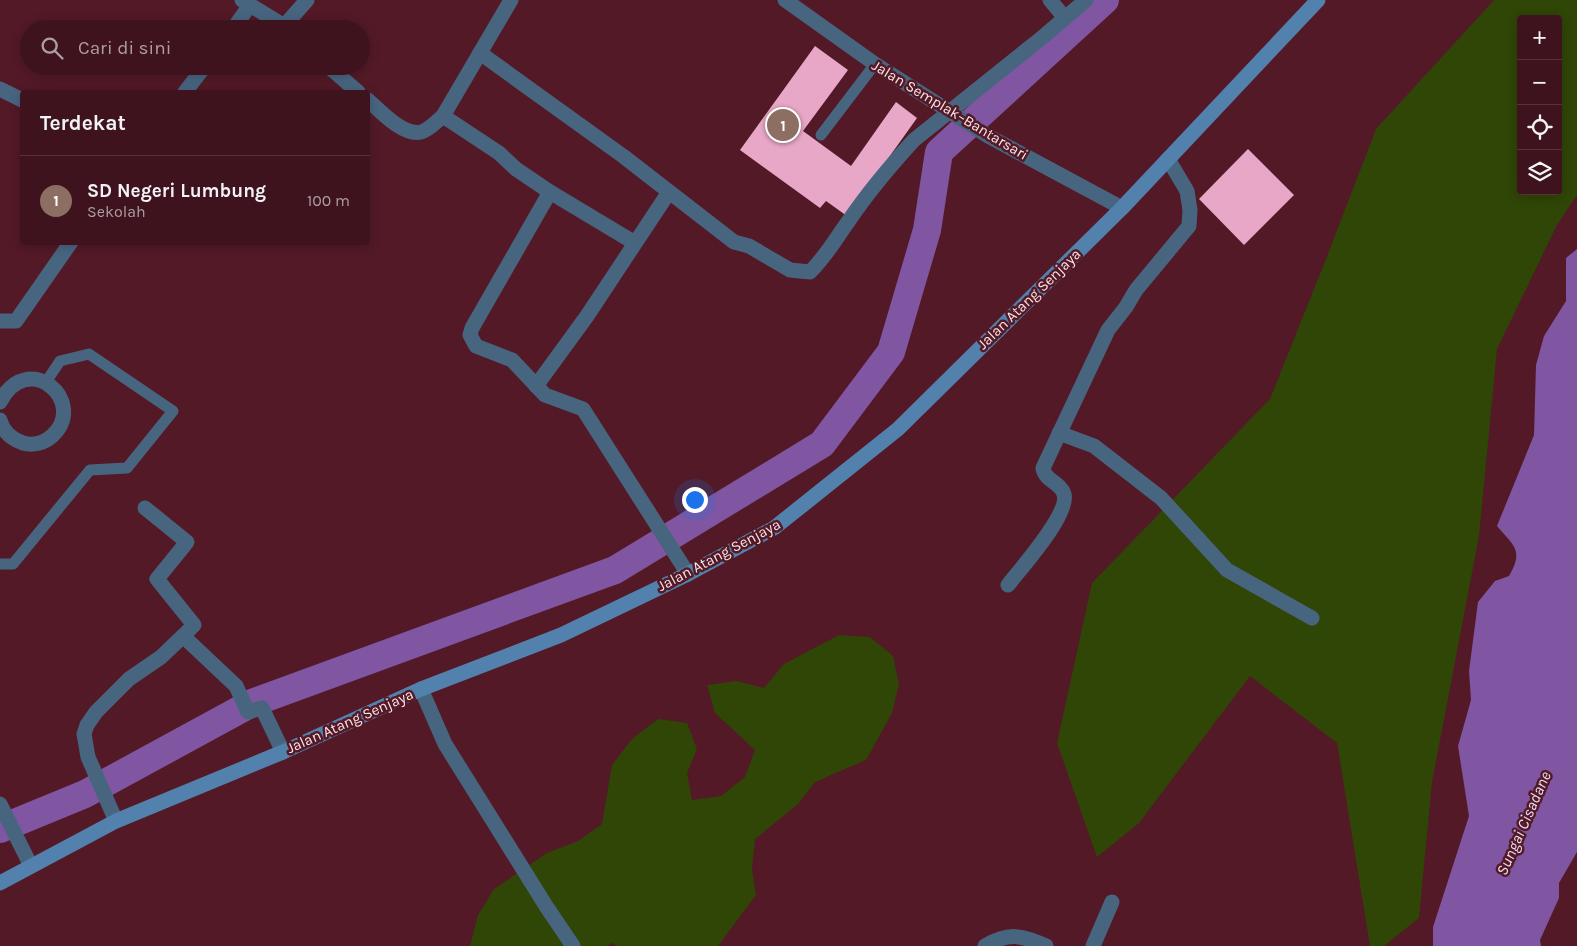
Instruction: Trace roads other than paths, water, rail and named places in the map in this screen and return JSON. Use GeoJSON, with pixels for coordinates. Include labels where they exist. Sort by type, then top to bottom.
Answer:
{"type":"FeatureCollection","features":[{"type":"Feature","properties":{"kind":"main road","name":"Jalan Atang Senjaya"},"geometry":{"type":"LineString","coordinates":[[0,882],[116,821],[283,752],[421,689],[561,635],[688,574],[774,528],[898,429],[1122,208],[1318,0]]}},
{"type":"Feature","properties":{"kind":"street"},"geometry":{"type":"LineString","coordinates":[[292,20],[307,0]]}},
{"type":"Feature","properties":{"kind":"street"},"geometry":{"type":"LineString","coordinates":[[370,102],[401,128],[421,132],[432,126],[443,116],[511,0]]}},
{"type":"Feature","properties":{"kind":"street","name":"Jalan Semplak–Bantarsari"},"geometry":{"type":"LineString","coordinates":[[786,0],[875,64],[988,136],[1122,208]]}},
{"type":"Feature","properties":{"kind":"street"},"geometry":{"type":"LineString","coordinates":[[1050,0],[1064,18]]}},
{"type":"Feature","properties":{"kind":"street"},"geometry":{"type":"LineString","coordinates":[[480,53],[623,156],[734,242],[749,246],[790,270],[810,272],[825,257],[850,218],[897,158],[914,140],[1086,0]]}},
{"type":"Feature","properties":{"kind":"street"},"geometry":{"type":"LineString","coordinates":[[238,20],[246,3],[275,20]]}},
{"type":"Feature","properties":{"kind":"street"},"geometry":{"type":"LineString","coordinates":[[187,90],[198,75]]}},
{"type":"Feature","properties":{"kind":"street"},"geometry":{"type":"LineString","coordinates":[[338,75],[356,90]]}},
{"type":"Feature","properties":{"kind":"street"},"geometry":{"type":"LineString","coordinates":[[0,89],[20,99]]}},
{"type":"Feature","properties":{"kind":"street"},"geometry":{"type":"LineString","coordinates":[[443,116],[499,153],[516,169],[550,192],[635,244]]}},
{"type":"Feature","properties":{"kind":"street"},"geometry":{"type":"LineString","coordinates":[[1008,584],[1042,543],[1061,514],[1066,500],[1064,491],[1043,471],[1046,460],[1108,330],[1126,307],[1136,290],[1189,226],[1190,210],[1187,191],[1168,159]]}},
{"type":"Feature","properties":{"kind":"street"},"geometry":{"type":"LineString","coordinates":[[550,192],[472,328],[470,335],[476,346],[512,360],[548,396],[583,409],[688,574]]}},
{"type":"Feature","properties":{"kind":"street"},"geometry":{"type":"LineString","coordinates":[[536,386],[587,316],[669,192]]}},
{"type":"Feature","properties":{"kind":"street"},"geometry":{"type":"LineString","coordinates":[[0,322],[16,321],[69,245]]}},
{"type":"Feature","properties":{"kind":"street"},"geometry":{"type":"LineString","coordinates":[[0,420],[4,440],[38,444],[48,439],[57,431],[62,421],[64,410],[61,399],[55,389],[46,382],[35,379],[13,384],[2,394]]}},
{"type":"Feature","properties":{"kind":"street"},"geometry":{"type":"LineString","coordinates":[[1059,433],[1094,446],[1161,498],[1228,570],[1312,618]]}},
{"type":"Feature","properties":{"kind":"street"},"geometry":{"type":"LineString","coordinates":[[116,821],[88,757],[84,734],[87,725],[96,712],[128,679],[161,657],[194,625],[156,579],[187,542],[146,508]]}},
{"type":"Feature","properties":{"kind":"street"},"geometry":{"type":"LineString","coordinates":[[183,636],[236,686],[248,712],[262,708],[283,752]]}},
{"type":"Feature","properties":{"kind":"street"},"geometry":{"type":"LineString","coordinates":[[421,689],[445,744],[546,906],[574,946]]}},
{"type":"Feature","properties":{"kind":"street"},"geometry":{"type":"LineString","coordinates":[[0,804],[31,866]]}},
{"type":"Feature","properties":{"kind":"street"},"geometry":{"type":"LineString","coordinates":[[1093,946],[1112,902]]}},
{"type":"Feature","properties":{"kind":"street"},"geometry":{"type":"LineString","coordinates":[[985,946],[1010,935],[1025,937],[1046,946]]}},
{"type":"Feature","properties":{"kind":"lane"},"geometry":{"type":"LineString","coordinates":[[821,135],[875,64]]}},
{"type":"Feature","properties":{"kind":"lane"},"geometry":{"type":"LineString","coordinates":[[0,564],[13,564],[90,470],[127,468],[173,411],[89,354],[60,360],[46,382]]}},
{"type":"Feature","properties":{"kind":"water","name":"Sungai Cisadane"},"geometry":{"type":"Polygon","coordinates":[[[1577,249],[1577,852],[1559,883],[1559,898],[1540,940],[1541,946],[1433,946],[1433,927],[1469,816],[1458,746],[1471,700],[1469,671],[1478,602],[1495,581],[1509,576],[1516,560],[1515,549],[1497,526],[1534,435],[1536,365],[1544,336],[1566,301],[1566,258],[1577,249]]]}},
{"type":"Feature","properties":{"kind":"waterway"},"geometry":{"type":"LineString","coordinates":[[0,829],[85,794],[252,703],[615,570],[822,444],[891,352],[927,230],[939,152],[1105,0]]}},
{"type":"Feature","properties":{"kind":"place","name":"SD Negeri Lumbung"},"geometry":{"type":"Point","coordinates":[783,125]}}]}
